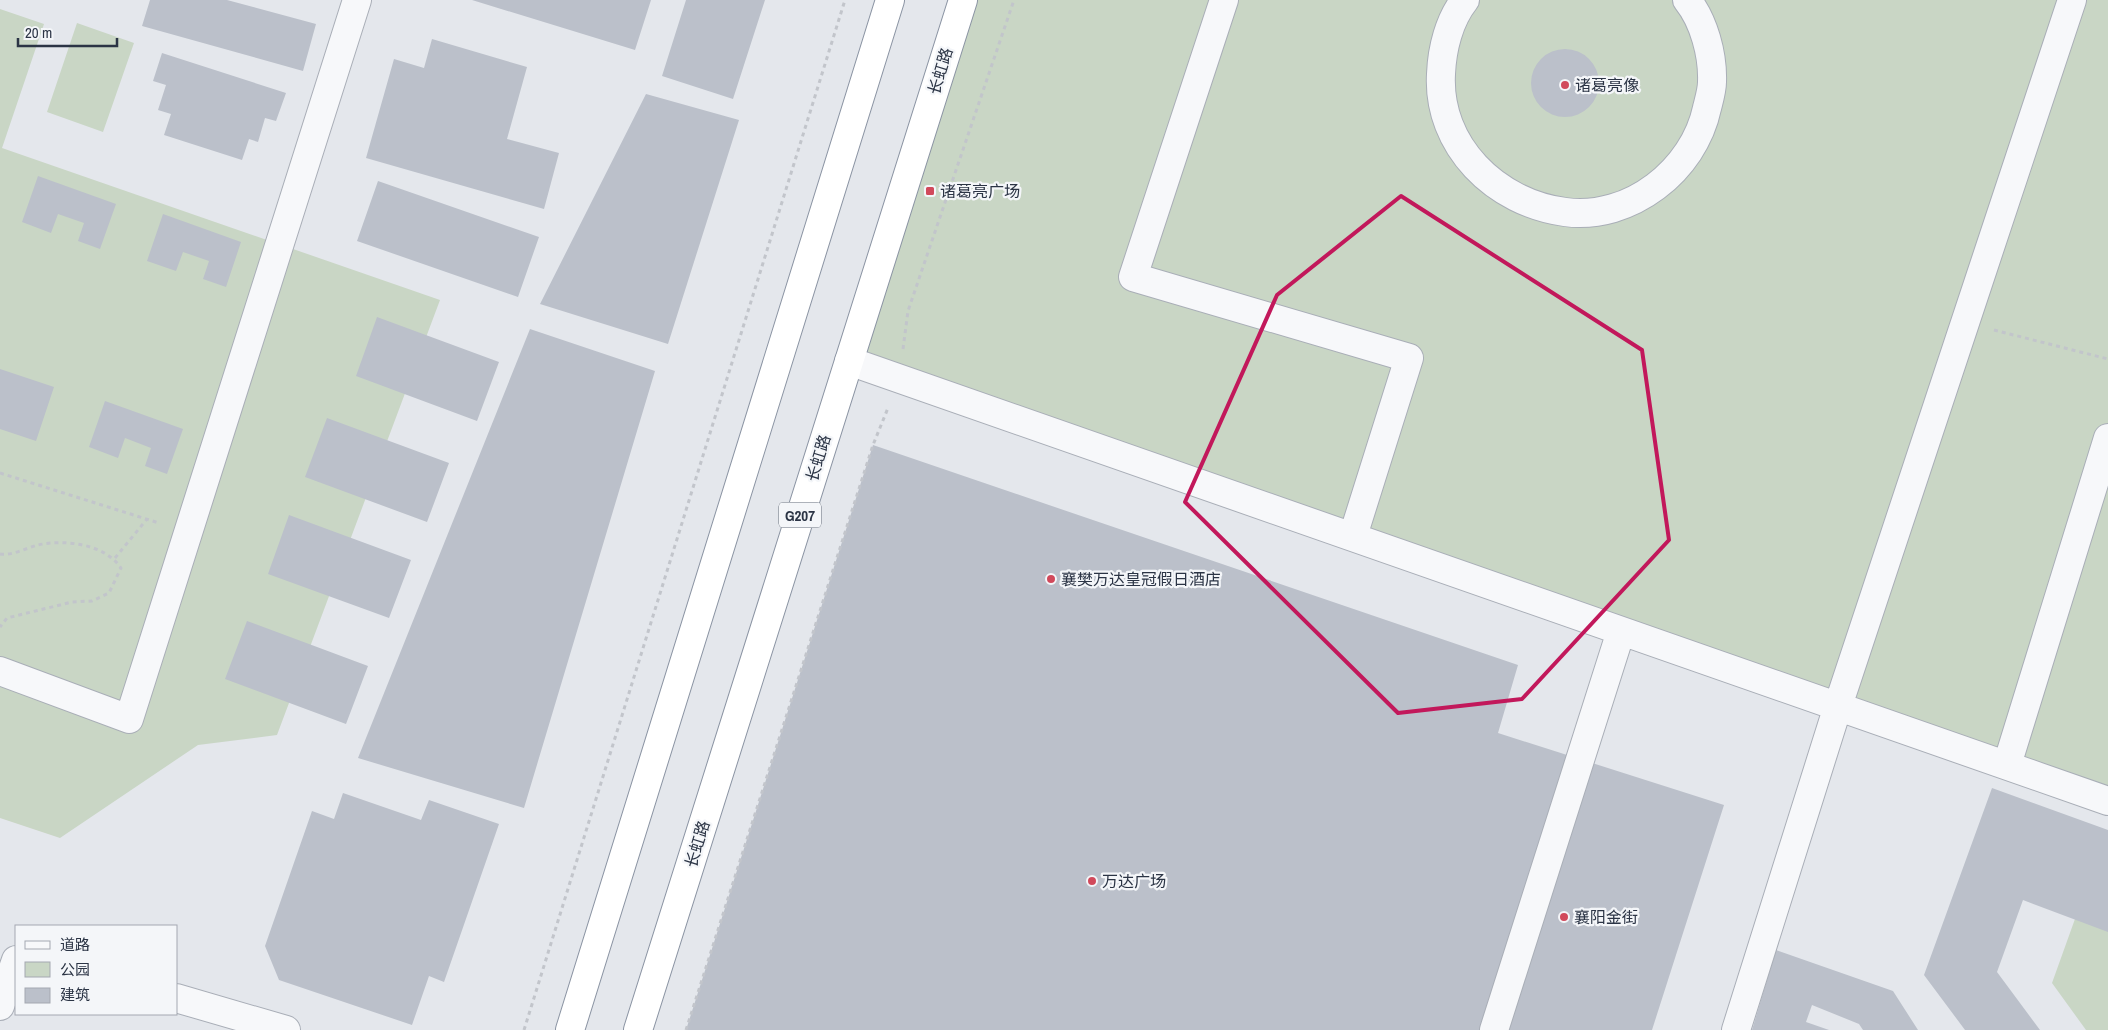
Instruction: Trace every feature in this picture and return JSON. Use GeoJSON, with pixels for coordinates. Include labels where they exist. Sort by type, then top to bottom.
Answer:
{"type":"FeatureCollection","features":[{"type":"Feature","properties":{"kind":"highway"},"geometry":{"type":"LineString","coordinates":[[570,1030],[890,0]]}},
{"type":"Feature","properties":{"kind":"highway","name":"长虹路"},"geometry":{"type":"LineString","coordinates":[[638,1030],[963,0]]}},
{"type":"Feature","properties":{"kind":"street"},"geometry":{"type":"LineString","coordinates":[[0,671],[129,719],[357,0]]}},
{"type":"Feature","properties":{"kind":"street"},"geometry":{"type":"LineString","coordinates":[[1224,0],[1133,277],[1409,358],[1353,536]]}},
{"type":"Feature","properties":{"kind":"street"},"geometry":{"type":"LineString","coordinates":[[1458,3],[1442,53],[1440,86],[1447,119],[1457,143],[1472,164],[1498,188],[1528,204],[1566,212],[1605,210],[1638,198],[1667,179],[1688,154],[1704,125],[1712,82],[1707,39],[1687,0]]}},
{"type":"Feature","properties":{"kind":"street"},"geometry":{"type":"LineString","coordinates":[[1736,1030],[1838,706],[2072,0]]}},
{"type":"Feature","properties":{"kind":"street"},"geometry":{"type":"LineString","coordinates":[[849,361],[2108,801]]}},
{"type":"Feature","properties":{"kind":"street"},"geometry":{"type":"LineString","coordinates":[[2007,765],[2108,438]]}},
{"type":"Feature","properties":{"kind":"street"},"geometry":{"type":"LineString","coordinates":[[1494,1030],[1621,630]]}},
{"type":"Feature","properties":{"kind":"street"},"geometry":{"type":"LineString","coordinates":[[0,946],[15,951]]}},
{"type":"Feature","properties":{"kind":"street"},"geometry":{"type":"LineString","coordinates":[[0,1006],[15,963]]}},
{"type":"Feature","properties":{"kind":"street"},"geometry":{"type":"LineString","coordinates":[[178,999],[286,1030]]}},
{"type":"Feature","properties":{"kind":"path"},"geometry":{"type":"LineString","coordinates":[[524,1030],[845,0]]}},
{"type":"Feature","properties":{"kind":"path"},"geometry":{"type":"LineString","coordinates":[[686,1030],[873,445],[900,378],[908,311],[1014,0]]}},
{"type":"Feature","properties":{"kind":"path"},"geometry":{"type":"LineString","coordinates":[[1965,323],[2108,360]]}},
{"type":"Feature","properties":{"kind":"path"},"geometry":{"type":"LineString","coordinates":[[0,473],[188,532]]}},
{"type":"Feature","properties":{"kind":"path"},"geometry":{"type":"LineString","coordinates":[[114,558],[147,519]]}},
{"type":"Feature","properties":{"kind":"path"},"geometry":{"type":"LineString","coordinates":[[0,554],[12,553],[39,545],[69,544],[89,546],[114,558],[121,568],[109,594],[92,602],[72,602],[6,618],[0,627]]}},
{"type":"Feature","properties":{"kind":"highlighted area"},"geometry":{"type":"Polygon","coordinates":[[[1401,196],[1642,350],[1669,540],[1522,699],[1398,713],[1185,502],[1277,295],[1401,196]]]}},
{"type":"Feature","properties":{"kind":"green space"},"geometry":{"type":"Polygon","coordinates":[[[963,0],[2108,0],[2108,801],[849,361],[963,0]]]}},
{"type":"Feature","properties":{"kind":"green space"},"geometry":{"type":"Polygon","coordinates":[[[0,9],[44,24],[2,148],[440,300],[277,735],[198,745],[60,838],[0,818],[0,9]]]}},
{"type":"Feature","properties":{"kind":"green space"},"geometry":{"type":"Polygon","coordinates":[[[77,23],[134,43],[103,132],[47,112],[77,23]]]}},
{"type":"Feature","properties":{"kind":"green space"},"geometry":{"type":"Polygon","coordinates":[[[2080,905],[2108,916],[2108,1030],[2086,1030],[2052,983],[2080,905]]]}},
{"type":"Feature","properties":{"kind":"building"},"geometry":{"type":"Polygon","coordinates":[[[150,0],[227,0],[316,24],[303,71],[142,26],[150,0]]]}},
{"type":"Feature","properties":{"kind":"building"},"geometry":{"type":"Polygon","coordinates":[[[472,0],[651,0],[635,50],[472,0]]]}},
{"type":"Feature","properties":{"kind":"building"},"geometry":{"type":"Polygon","coordinates":[[[686,0],[765,0],[733,99],[662,76],[686,0]]]}},
{"type":"Feature","properties":{"kind":"building"},"geometry":{"type":"Polygon","coordinates":[[[432,39],[527,67],[507,139],[559,153],[544,209],[366,158],[394,59],[424,68],[432,39]]]}},
{"type":"Feature","properties":{"kind":"building","name":"诸葛亮像"},"geometry":{"type":"Polygon","coordinates":[[[1565,49],[1578,52],[1589,59],[1596,70],[1599,83],[1596,96],[1589,107],[1578,114],[1565,117],[1552,114],[1541,107],[1534,96],[1531,83],[1534,70],[1541,59],[1552,52],[1565,49]]]}},
{"type":"Feature","properties":{"kind":"building"},"geometry":{"type":"Polygon","coordinates":[[[162,53],[286,93],[276,121],[265,118],[258,142],[249,139],[242,160],[164,135],[171,114],[158,110],[166,85],[153,81],[162,53]]]}},
{"type":"Feature","properties":{"kind":"building"},"geometry":{"type":"Polygon","coordinates":[[[646,94],[739,120],[668,344],[540,304],[646,94]]]}},
{"type":"Feature","properties":{"kind":"building"},"geometry":{"type":"Polygon","coordinates":[[[38,176],[116,204],[100,249],[78,241],[84,223],[58,214],[51,233],[22,222],[38,176]]]}},
{"type":"Feature","properties":{"kind":"building"},"geometry":{"type":"Polygon","coordinates":[[[378,181],[539,237],[518,297],[357,241],[378,181]]]}},
{"type":"Feature","properties":{"kind":"building"},"geometry":{"type":"Polygon","coordinates":[[[163,214],[241,242],[226,287],[203,279],[209,261],[183,252],[176,271],[147,261],[163,214]]]}},
{"type":"Feature","properties":{"kind":"building"},"geometry":{"type":"Polygon","coordinates":[[[377,317],[499,362],[477,421],[356,376],[377,317]]]}},
{"type":"Feature","properties":{"kind":"building"},"geometry":{"type":"Polygon","coordinates":[[[530,329],[655,371],[524,808],[358,758],[530,329]]]}},
{"type":"Feature","properties":{"kind":"building"},"geometry":{"type":"Polygon","coordinates":[[[0,369],[54,387],[36,441],[0,429],[0,369]]]}},
{"type":"Feature","properties":{"kind":"building"},"geometry":{"type":"Polygon","coordinates":[[[105,401],[183,429],[167,474],[145,466],[151,448],[125,438],[118,458],[89,447],[105,401]]]}},
{"type":"Feature","properties":{"kind":"building"},"geometry":{"type":"Polygon","coordinates":[[[327,418],[449,463],[427,522],[305,477],[327,418]]]}},
{"type":"Feature","properties":{"kind":"building","name":"万达广场"},"geometry":{"type":"Polygon","coordinates":[[[873,445],[1518,665],[1498,733],[1724,805],[1652,1030],[686,1030],[873,445]]]}},
{"type":"Feature","properties":{"kind":"building"},"geometry":{"type":"Polygon","coordinates":[[[289,515],[411,560],[389,618],[268,574],[289,515]]]}},
{"type":"Feature","properties":{"kind":"building"},"geometry":{"type":"Polygon","coordinates":[[[247,621],[368,666],[346,724],[225,679],[247,621]]]}},
{"type":"Feature","properties":{"kind":"building"},"geometry":{"type":"Polygon","coordinates":[[[1992,788],[2108,830],[2108,932],[2023,900],[1997,972],[2040,1030],[1965,1030],[1924,975],[1992,788]]]}},
{"type":"Feature","properties":{"kind":"building"},"geometry":{"type":"Polygon","coordinates":[[[343,793],[421,820],[429,800],[499,824],[444,982],[429,976],[412,1025],[279,980],[265,946],[312,811],[334,819],[343,793]]]}},
{"type":"Feature","properties":{"kind":"building"},"geometry":{"type":"Polygon","coordinates":[[[1776,950],[1893,991],[1918,1030],[1863,1030],[1859,1024],[1812,1005],[1806,1022],[1829,1030],[1752,1030],[1776,950]]]}},
{"type":"Feature","properties":{"kind":"place","name":"诸葛亮像"},"geometry":{"type":"Point","coordinates":[1565,85]}},
{"type":"Feature","properties":{"kind":"place","name":"诸葛亮广场"},"geometry":{"type":"Point","coordinates":[930,191]}},
{"type":"Feature","properties":{"kind":"place","name":"襄樊万达皇冠假日酒店"},"geometry":{"type":"Point","coordinates":[1051,579]}},
{"type":"Feature","properties":{"kind":"place","name":"万达广场"},"geometry":{"type":"Point","coordinates":[1092,881]}},
{"type":"Feature","properties":{"kind":"place","name":"襄阳金街"},"geometry":{"type":"Point","coordinates":[1564,917]}}]}
